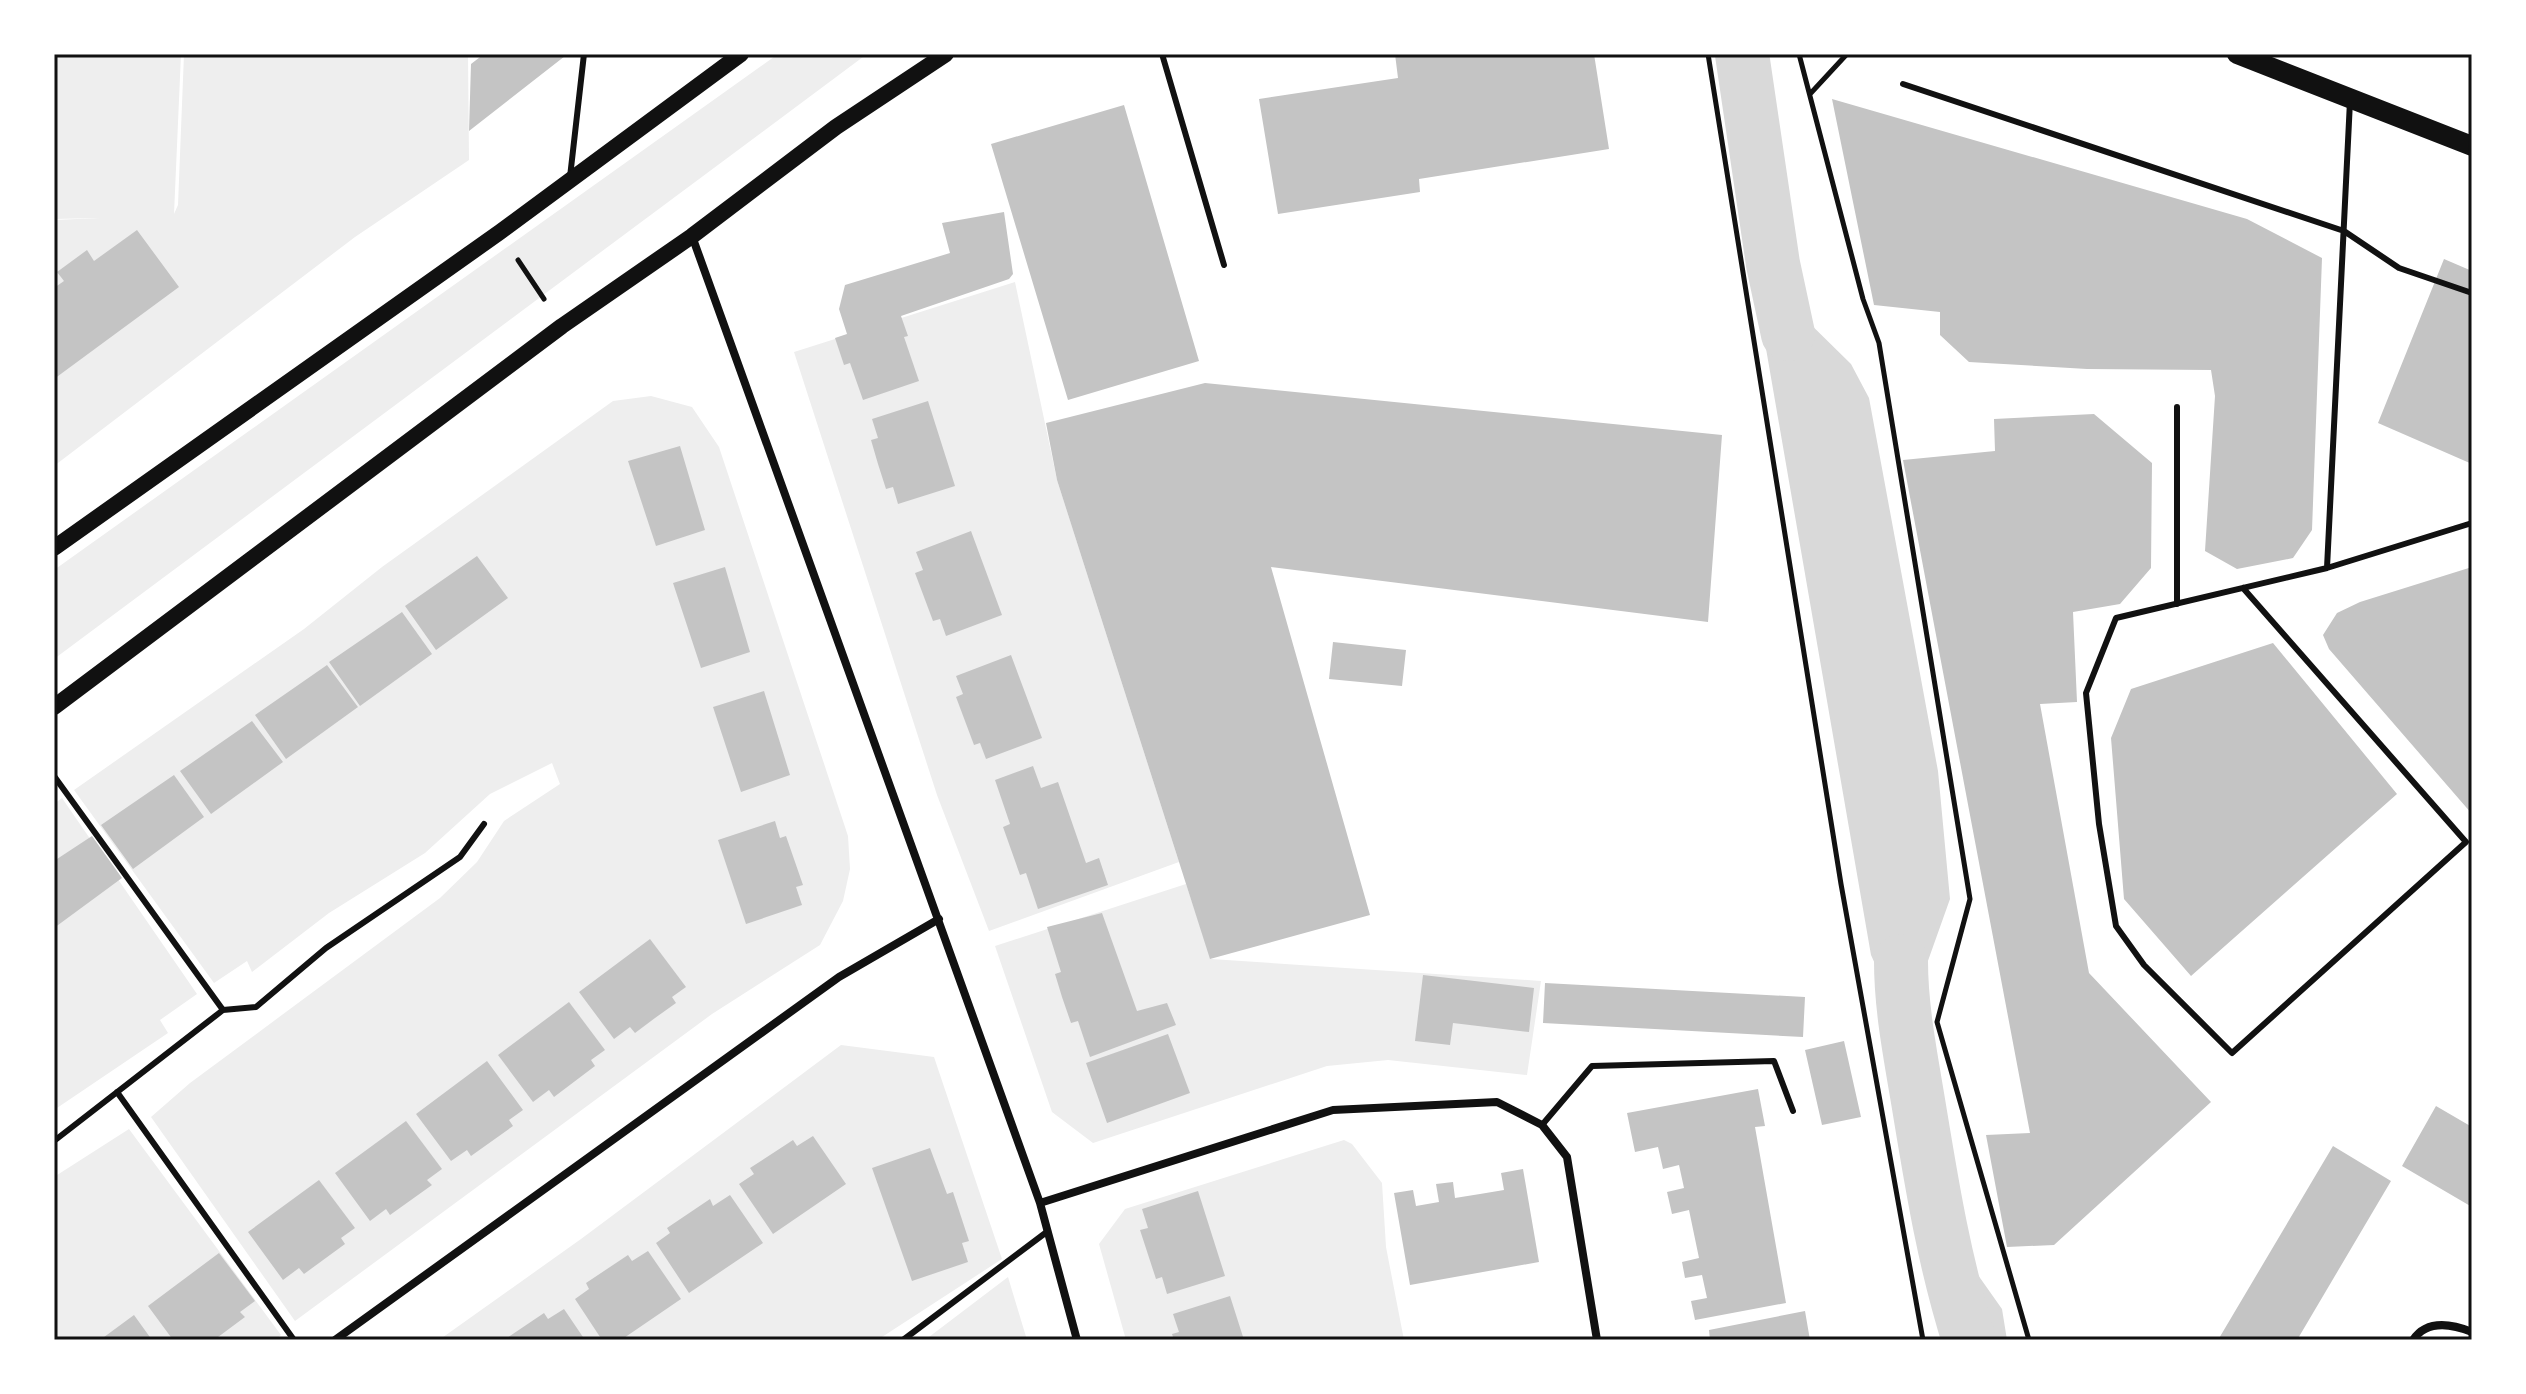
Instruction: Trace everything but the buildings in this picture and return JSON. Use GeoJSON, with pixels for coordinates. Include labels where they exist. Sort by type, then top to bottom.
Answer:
{"type":"FeatureCollection","features":[{"type":"Feature","properties":{"kind":"main road"},"geometry":{"type":"LineString","coordinates":[[54,548],[500,232],[728,60],[741,54]]}},
{"type":"Feature","properties":{"kind":"main road"},"geometry":{"type":"LineString","coordinates":[[54,707],[562,326],[692,236],[836,127],[946,54]]}},
{"type":"Feature","properties":{"kind":"main road"},"geometry":{"type":"LineString","coordinates":[[2237,54],[2472,146]]}},
{"type":"Feature","properties":{"kind":"street"},"geometry":{"type":"LineString","coordinates":[[692,236],[1040,1203],[1077,1340]]}},
{"type":"Feature","properties":{"kind":"street"},"geometry":{"type":"LineString","coordinates":[[335,1340],[839,977],[939,919]]}},
{"type":"Feature","properties":{"kind":"street"},"geometry":{"type":"LineString","coordinates":[[1040,1203],[1333,1110],[1497,1102],[1542,1125],[1567,1157],[1597,1340]]}},
{"type":"Feature","properties":{"kind":"street"},"geometry":{"type":"LineString","coordinates":[[2413,1340],[2435,1325],[2451,1324],[2472,1332]]}},
{"type":"Feature","properties":{"kind":"lane"},"geometry":{"type":"LineString","coordinates":[[570,180],[584,54]]}},
{"type":"Feature","properties":{"kind":"lane"},"geometry":{"type":"LineString","coordinates":[[1162,54],[1224,265]]}},
{"type":"Feature","properties":{"kind":"lane"},"geometry":{"type":"LineString","coordinates":[[1903,84],[2344,231],[2399,268],[2472,293]]}},
{"type":"Feature","properties":{"kind":"lane"},"geometry":{"type":"LineString","coordinates":[[2327,568],[2350,98]]}},
{"type":"Feature","properties":{"kind":"lane"},"geometry":{"type":"LineString","coordinates":[[2177,407],[2177,604]]}},
{"type":"Feature","properties":{"kind":"lane"},"geometry":{"type":"LineString","coordinates":[[2243,588],[2466,842],[2232,1053],[2144,965],[2116,926],[2099,824],[2086,693],[2116,618],[2327,568],[2472,523]]}},
{"type":"Feature","properties":{"kind":"lane"},"geometry":{"type":"LineString","coordinates":[[54,776],[223,1010]]}},
{"type":"Feature","properties":{"kind":"lane"},"geometry":{"type":"LineString","coordinates":[[54,1141],[223,1010],[256,1007],[326,948],[460,857],[484,824]]}},
{"type":"Feature","properties":{"kind":"lane"},"geometry":{"type":"LineString","coordinates":[[1542,1125],[1592,1066],[1774,1061],[1793,1111]]}},
{"type":"Feature","properties":{"kind":"lane"},"geometry":{"type":"LineString","coordinates":[[117,1092],[294,1340]]}},
{"type":"Feature","properties":{"kind":"lane"},"geometry":{"type":"LineString","coordinates":[[903,1340],[1048,1231]]}},
{"type":"Feature","properties":{"kind":"path"},"geometry":{"type":"LineString","coordinates":[[1708,54],[1841,884],[1923,1340]]}},
{"type":"Feature","properties":{"kind":"path"},"geometry":{"type":"LineString","coordinates":[[1799,54],[1863,299],[1879,343],[1970,899],[1937,1022],[2029,1340]]}},
{"type":"Feature","properties":{"kind":"path"},"geometry":{"type":"LineString","coordinates":[[1810,94],[1847,54]]}},
{"type":"Feature","properties":{"kind":"path"},"geometry":{"type":"LineString","coordinates":[[500,232],[562,326]]}},
{"type":"Feature","properties":{"kind":"shaded area"},"geometry":{"type":"Polygon","coordinates":[[[54,54],[181,54],[174,214],[178,205],[184,54],[468,54],[469,160],[355,237],[54,466],[54,220],[100,218],[54,219],[54,54]]]}},
{"type":"Feature","properties":{"kind":"shaded area"},"geometry":{"type":"Polygon","coordinates":[[[778,54],[867,54],[54,659],[54,570],[778,54]]]}},
{"type":"Feature","properties":{"kind":"shaded area"},"geometry":{"type":"Polygon","coordinates":[[[1733,54],[1752,54],[1747,90],[1733,54]]]}},
{"type":"Feature","properties":{"kind":"shaded area"},"geometry":{"type":"Polygon","coordinates":[[[1773,264],[1794,308],[1851,364],[1869,398],[1938,771],[1950,899],[1919,986],[1907,1035],[1871,955],[1764,337],[1773,264]]]}},
{"type":"Feature","properties":{"kind":"shaded area"},"geometry":{"type":"Polygon","coordinates":[[[1015,282],[1057,480],[1179,862],[989,931],[937,795],[794,352],[1015,282]]]}},
{"type":"Feature","properties":{"kind":"shaded area"},"geometry":{"type":"Polygon","coordinates":[[[651,396],[692,407],[719,447],[848,836],[850,869],[843,901],[820,945],[712,1014],[295,1321],[151,1117],[190,1083],[440,898],[477,862],[504,821],[560,784],[552,763],[490,794],[425,853],[329,913],[252,972],[247,961],[214,983],[74,790],[304,629],[382,567],[613,401],[651,396]]]}},
{"type":"Feature","properties":{"kind":"shaded area"},"geometry":{"type":"Polygon","coordinates":[[[62,798],[197,994],[160,1020],[168,1033],[54,1110],[54,804],[62,798]]]}},
{"type":"Feature","properties":{"kind":"shaded area"},"geometry":{"type":"Polygon","coordinates":[[[1186,884],[1211,959],[1541,981],[1527,1075],[1388,1060],[1327,1066],[1093,1143],[1052,1112],[995,946],[1186,884]]]}},
{"type":"Feature","properties":{"kind":"shaded area"},"geometry":{"type":"Polygon","coordinates":[[[841,1045],[934,1057],[1002,1259],[882,1337],[868,1340],[439,1340],[581,1239],[841,1045]]]}},
{"type":"Feature","properties":{"kind":"shaded area"},"geometry":{"type":"Polygon","coordinates":[[[129,1129],[281,1335],[275,1340],[54,1340],[54,1177],[129,1129]]]}},
{"type":"Feature","properties":{"kind":"shaded area"},"geometry":{"type":"Polygon","coordinates":[[[1344,1140],[1352,1144],[1382,1183],[1386,1247],[1404,1340],[1126,1340],[1099,1244],[1125,1209],[1344,1140]]]}},
{"type":"Feature","properties":{"kind":"shaded area"},"geometry":{"type":"Polygon","coordinates":[[[1937,1217],[2002,1309],[2007,1340],[1941,1340],[1932,1261],[1937,1217]]]}},
{"type":"Feature","properties":{"kind":"shaded area"},"geometry":{"type":"Polygon","coordinates":[[[1008,1277],[1027,1340],[925,1340],[1008,1277]]]}},
{"type":"Feature","properties":{"kind":"waterway"},"geometry":{"type":"LineString","coordinates":[[1742,54],[1773,264],[1788,334]]}},
{"type":"Feature","properties":{"kind":"waterway"},"geometry":{"type":"LineString","coordinates":[[1901,961],[1908,1037],[1930,1171],[1946,1256],[1969,1340]]}}]}
